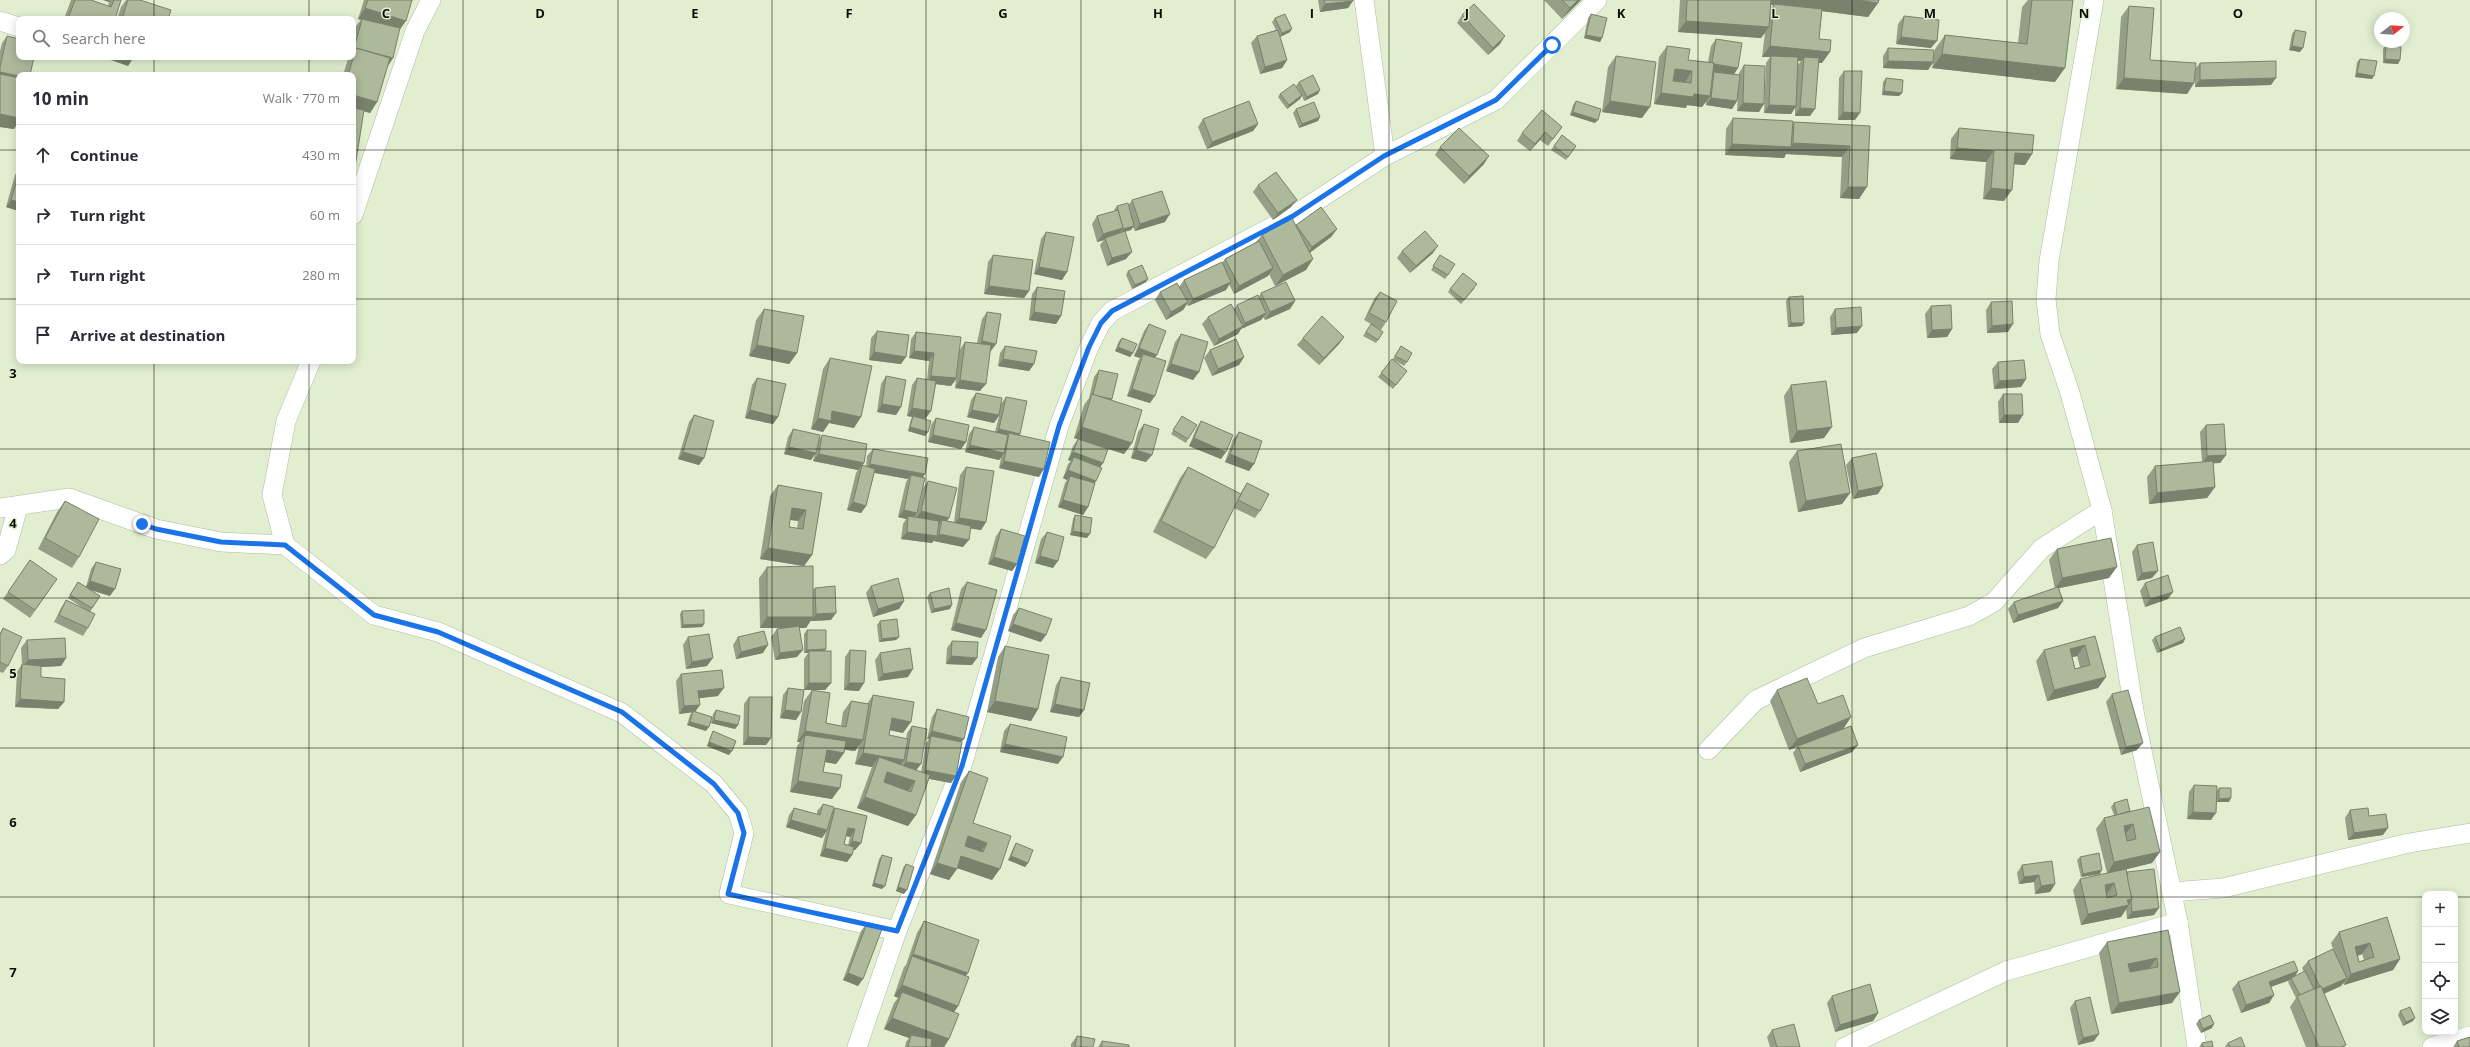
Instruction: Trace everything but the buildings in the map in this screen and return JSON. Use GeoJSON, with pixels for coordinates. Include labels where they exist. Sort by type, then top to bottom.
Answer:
{"type":"FeatureCollection","features":[{"type":"Feature","properties":{"kind":"street"},"geometry":{"type":"LineString","coordinates":[[356,206],[415,31],[431,0]]}},
{"type":"Feature","properties":{"kind":"street"},"geometry":{"type":"LineString","coordinates":[[1364,0],[1384,156]]}},
{"type":"Feature","properties":{"kind":"street"},"geometry":{"type":"LineString","coordinates":[[857,1047],[897,931],[962,766],[1059,426],[1089,347],[1101,323],[1112,311],[1293,216],[1384,156],[1496,100],[1597,0]]}},
{"type":"Feature","properties":{"kind":"street"},"geometry":{"type":"LineString","coordinates":[[2094,0],[2048,261],[2046,299],[2050,334],[2070,393],[2102,510],[2135,717],[2178,922],[2197,1047]]}},
{"type":"Feature","properties":{"kind":"street"},"geometry":{"type":"LineString","coordinates":[[0,20],[16,26]]}},
{"type":"Feature","properties":{"kind":"street"},"geometry":{"type":"LineString","coordinates":[[285,545],[272,495],[286,420],[310,364]]}},
{"type":"Feature","properties":{"kind":"street"},"geometry":{"type":"LineString","coordinates":[[0,555],[6,550],[9,507],[69,498],[156,529],[221,542],[285,545],[374,615],[438,632],[622,712],[708,780],[738,813],[744,833],[728,894],[897,931]]}},
{"type":"Feature","properties":{"kind":"street"},"geometry":{"type":"LineString","coordinates":[[1708,750],[1756,700],[1864,648],[1969,616],[1994,602],[2042,548],[2102,510]]}},
{"type":"Feature","properties":{"kind":"street"},"geometry":{"type":"LineString","coordinates":[[2172,892],[2223,888],[2409,843],[2470,833]]}},
{"type":"Feature","properties":{"kind":"street"},"geometry":{"type":"LineString","coordinates":[[1845,1047],[2006,971],[2178,922]]}},
{"type":"Feature","properties":{"kind":"street"},"geometry":{"type":"LineString","coordinates":[[2432,1047],[2470,1036]]}},
{"type":"Feature","properties":{"kind":"route"},"geometry":{"type":"LineString","coordinates":[[142,524],[156,529],[221,542],[285,545],[374,615],[438,632],[622,712],[714,784],[738,813],[744,833],[728,894],[897,931],[962,766],[1059,426],[1089,347],[1101,323],[1112,311],[1293,216],[1384,156],[1496,100],[1552,45]]}}]}
